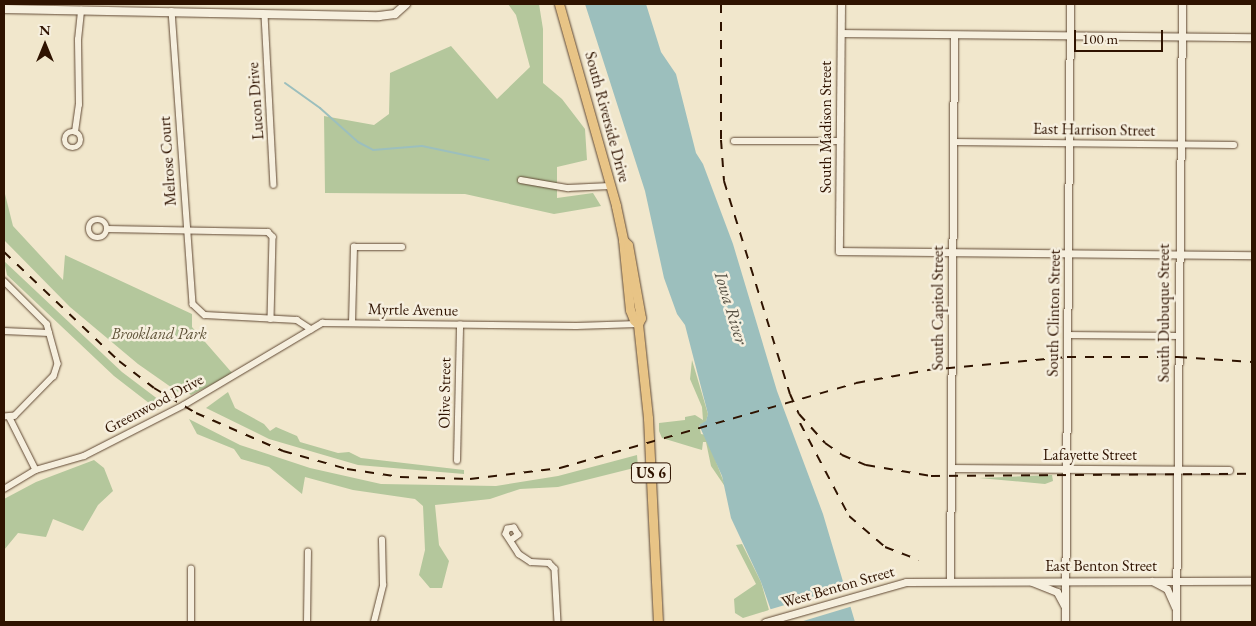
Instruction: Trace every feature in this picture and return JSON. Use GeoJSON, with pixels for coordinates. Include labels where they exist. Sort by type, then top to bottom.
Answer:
{"type":"FeatureCollection","features":[{"type":"Feature","properties":{"kind":"main road","name":"South Riverside Drive"},"geometry":{"type":"LineString","coordinates":[[559,4],[610,186],[623,240],[630,310],[638,324],[648,418],[658,622]]}},
{"type":"Feature","properties":{"kind":"main road"},"geometry":{"type":"LineString","coordinates":[[4,9],[172,11],[227,8],[265,15],[379,16],[405,6]]}},
{"type":"Feature","properties":{"kind":"street","name":"South Madison Street"},"geometry":{"type":"LineString","coordinates":[[841,4],[839,251],[952,252]]}},
{"type":"Feature","properties":{"kind":"street","name":"South Clinton Street"},"geometry":{"type":"LineString","coordinates":[[1065,622],[1070,4]]}},
{"type":"Feature","properties":{"kind":"street","name":"South Dubuque Street"},"geometry":{"type":"LineString","coordinates":[[1176,618],[1179,579],[1176,557],[1182,4]]}},
{"type":"Feature","properties":{"kind":"street"},"geometry":{"type":"LineString","coordinates":[[75,132],[79,105],[78,40],[81,10]]}},
{"type":"Feature","properties":{"kind":"street","name":"Melrose Court"},"geometry":{"type":"LineString","coordinates":[[172,11],[187,231],[196,308],[205,315],[271,320]]}},
{"type":"Feature","properties":{"kind":"street","name":"Lucon Drive"},"geometry":{"type":"LineString","coordinates":[[265,15],[274,185]]}},
{"type":"Feature","properties":{"kind":"street"},"geometry":{"type":"LineString","coordinates":[[841,33],[1252,37]]}},
{"type":"Feature","properties":{"kind":"street","name":"South Capitol Street"},"geometry":{"type":"LineString","coordinates":[[950,581],[954,34]]}},
{"type":"Feature","properties":{"kind":"street"},"geometry":{"type":"LineString","coordinates":[[734,141],[840,141]]}},
{"type":"Feature","properties":{"kind":"street","name":"East Harrison Street"},"geometry":{"type":"LineString","coordinates":[[953,142],[1234,145]]}},
{"type":"Feature","properties":{"kind":"street"},"geometry":{"type":"LineString","coordinates":[[521,180],[568,188],[610,186]]}},
{"type":"Feature","properties":{"kind":"street"},"geometry":{"type":"LineString","coordinates":[[108,229],[266,231],[271,234],[273,241],[271,320],[300,321],[310,329]]}},
{"type":"Feature","properties":{"kind":"street"},"geometry":{"type":"LineString","coordinates":[[352,323],[354,247],[402,247]]}},
{"type":"Feature","properties":{"kind":"street"},"geometry":{"type":"LineString","coordinates":[[952,252],[1252,255]]}},
{"type":"Feature","properties":{"kind":"street"},"geometry":{"type":"LineString","coordinates":[[4,281],[42,318],[58,359],[56,372],[7,418],[36,470]]}},
{"type":"Feature","properties":{"kind":"street","name":"Myrtle Avenue"},"geometry":{"type":"LineString","coordinates":[[310,329],[322,323],[460,325],[638,324]]}},
{"type":"Feature","properties":{"kind":"street","name":"Olive Street"},"geometry":{"type":"LineString","coordinates":[[458,461],[460,325]]}},
{"type":"Feature","properties":{"kind":"street","name":"Greenwood Drive"},"geometry":{"type":"LineString","coordinates":[[4,489],[36,470],[97,450],[192,401],[310,329]]}},
{"type":"Feature","properties":{"kind":"street"},"geometry":{"type":"LineString","coordinates":[[4,331],[49,333]]}},
{"type":"Feature","properties":{"kind":"street"},"geometry":{"type":"LineString","coordinates":[[1067,335],[1178,336]]}},
{"type":"Feature","properties":{"kind":"street","name":"Lafayette Street"},"geometry":{"type":"LineString","coordinates":[[951,468],[1229,470]]}},
{"type":"Feature","properties":{"kind":"street"},"geometry":{"type":"LineString","coordinates":[[374,622],[383,585],[382,540]]}},
{"type":"Feature","properties":{"kind":"street"},"geometry":{"type":"LineString","coordinates":[[511,540],[516,551],[526,560],[553,566],[556,574],[558,622]]}},
{"type":"Feature","properties":{"kind":"street"},"geometry":{"type":"LineString","coordinates":[[307,622],[308,552]]}},
{"type":"Feature","properties":{"kind":"street"},"geometry":{"type":"LineString","coordinates":[[190,622],[191,569]]}},
{"type":"Feature","properties":{"kind":"street","name":"East Benton Street"},"geometry":{"type":"LineString","coordinates":[[950,581],[1179,579],[1251,581]]}},
{"type":"Feature","properties":{"kind":"street"},"geometry":{"type":"LineString","coordinates":[[1149,580],[1170,592],[1176,618]]}},
{"type":"Feature","properties":{"kind":"street","name":"West Benton Street"},"geometry":{"type":"LineString","coordinates":[[765,622],[881,587],[906,582],[950,581]]}},
{"type":"Feature","properties":{"kind":"street"},"geometry":{"type":"LineString","coordinates":[[1031,581],[1057,592],[1065,610]]}},
{"type":"Feature","properties":{"kind":"green space"},"geometry":{"type":"Polygon","coordinates":[[[508,4],[539,4],[543,29],[543,83],[562,99],[585,129],[587,160],[557,167],[557,198],[593,193],[601,206],[554,214],[465,194],[325,193],[324,116],[374,125],[389,114],[390,73],[451,46],[497,99],[530,67],[516,15],[508,4]]]}},
{"type":"Feature","properties":{"kind":"green space","name":"Brookland Park"},"geometry":{"type":"Polygon","coordinates":[[[4,190],[13,226],[63,280],[65,255],[192,314],[192,327],[233,374],[191,395],[181,388],[178,392],[138,364],[70,307],[4,240],[4,190]]]}},
{"type":"Feature","properties":{"kind":"green space"},"geometry":{"type":"Polygon","coordinates":[[[4,261],[122,372],[163,403],[158,410],[114,376],[7,275],[4,261]]]}},
{"type":"Feature","properties":{"kind":"green space"},"geometry":{"type":"Polygon","coordinates":[[[692,360],[708,414],[706,422],[699,425],[701,434],[706,435],[726,488],[711,466],[706,442],[703,442],[702,450],[662,438],[659,431],[659,423],[685,420],[685,417],[695,415],[703,420],[702,407],[690,379],[692,360]]]}},
{"type":"Feature","properties":{"kind":"green space"},"geometry":{"type":"Polygon","coordinates":[[[228,392],[235,408],[264,424],[270,431],[276,427],[297,436],[300,442],[338,453],[349,452],[361,458],[464,470],[464,474],[358,465],[269,439],[206,408],[228,392]]]}},
{"type":"Feature","properties":{"kind":"green space"},"geometry":{"type":"Polygon","coordinates":[[[189,419],[240,445],[310,468],[381,484],[496,486],[558,476],[637,455],[638,467],[558,487],[520,489],[490,499],[435,505],[439,545],[449,561],[442,588],[430,588],[419,575],[425,550],[423,506],[415,499],[353,490],[305,477],[302,494],[269,467],[241,459],[234,449],[197,434],[189,419]]]}},
{"type":"Feature","properties":{"kind":"green space"},"geometry":{"type":"Polygon","coordinates":[[[94,460],[104,468],[113,491],[98,505],[83,531],[53,519],[46,537],[18,533],[4,550],[4,499],[36,482],[94,460]]]}},
{"type":"Feature","properties":{"kind":"green space"},"geometry":{"type":"Polygon","coordinates":[[[1052,475],[1053,481],[1045,484],[979,478],[1052,475]]]}},
{"type":"Feature","properties":{"kind":"green space"},"geometry":{"type":"Polygon","coordinates":[[[742,544],[761,582],[769,610],[743,618],[735,613],[734,599],[756,584],[736,545],[742,544]]]}},
{"type":"Feature","properties":{"kind":"water","name":"Iowa River"},"geometry":{"type":"Polygon","coordinates":[[[585,4],[646,4],[661,52],[676,74],[696,153],[703,164],[733,244],[777,391],[823,514],[855,622],[775,622],[761,582],[731,518],[722,476],[699,425],[706,421],[708,414],[685,325],[677,314],[664,278],[645,191],[585,4]]]}},
{"type":"Feature","properties":{"kind":"pier"},"geometry":{"type":"Polygon","coordinates":[[[846,587],[853,606],[800,622],[772,622],[768,610],[846,587]]]}},
{"type":"Feature","properties":{"kind":"waterway"},"geometry":{"type":"LineString","coordinates":[[285,83],[320,108],[358,142],[373,150],[422,146],[489,160]]}},
{"type":"Feature","properties":{"kind":"railway"},"geometry":{"type":"LineString","coordinates":[[721,4],[721,140],[724,181],[790,394],[799,414],[825,443],[842,455],[866,465],[931,476],[1252,474]]}},
{"type":"Feature","properties":{"kind":"railway"},"geometry":{"type":"LineString","coordinates":[[4,252],[119,361],[154,388],[196,413],[283,451],[347,469],[400,477],[470,479],[560,468],[856,383],[928,370],[1067,357],[1178,357],[1252,362]]}},
{"type":"Feature","properties":{"kind":"railway"},"geometry":{"type":"LineString","coordinates":[[800,423],[849,516],[885,547],[919,560]]}}]}
